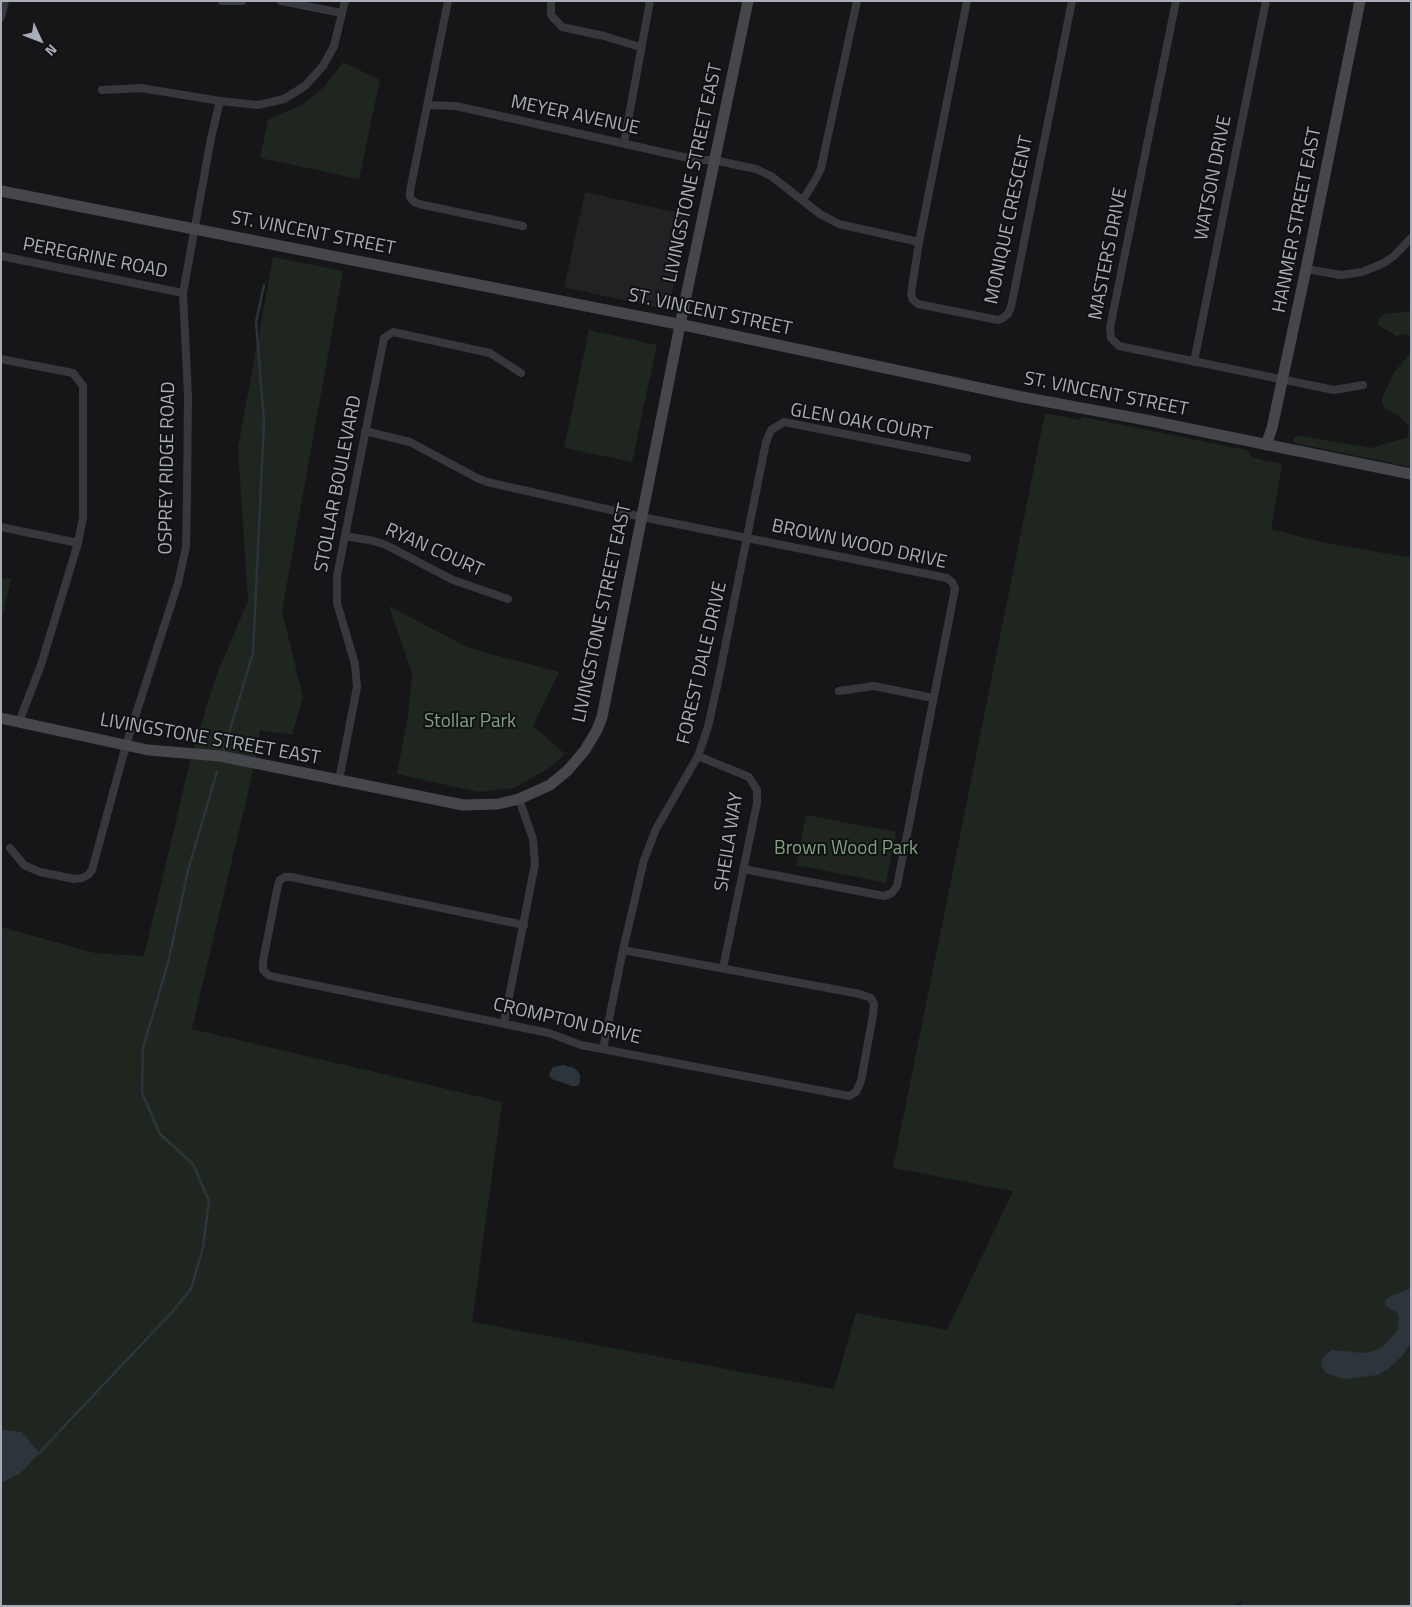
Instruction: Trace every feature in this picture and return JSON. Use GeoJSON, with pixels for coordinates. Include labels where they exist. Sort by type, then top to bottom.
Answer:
{"type":"FeatureCollection","features":[{"type":"Feature","properties":{"kind":"street"},"geometry":{"type":"LineString","coordinates":[[1,17],[4,1]]}},
{"type":"Feature","properties":{"kind":"street"},"geometry":{"type":"LineString","coordinates":[[222,1],[242,1]]}},
{"type":"Feature","properties":{"kind":"street"},"geometry":{"type":"LineString","coordinates":[[281,1],[342,13]]}},
{"type":"Feature","properties":{"kind":"street"},"geometry":{"type":"LineString","coordinates":[[102,90],[141,88],[220,102],[258,105],[284,99],[305,86],[323,66],[334,46],[344,1]]}},
{"type":"Feature","properties":{"kind":"street"},"geometry":{"type":"LineString","coordinates":[[448,1],[410,191],[412,199],[419,204],[523,226]]}},
{"type":"Feature","properties":{"kind":"street"},"geometry":{"type":"LineString","coordinates":[[551,1],[551,16],[562,28],[604,36],[640,47]]}},
{"type":"Feature","properties":{"kind":"street"},"geometry":{"type":"LineString","coordinates":[[624,143],[640,47],[650,1]]}},
{"type":"Feature","properties":{"kind":"street","name":"LIVINGSTONE STREET EAST"},"geometry":{"type":"LineString","coordinates":[[1,718],[159,752],[220,756],[463,805],[498,804],[519,799],[540,790],[564,774],[585,750],[597,730],[602,717],[680,325],[748,1]]}},
{"type":"Feature","properties":{"kind":"street"},"geometry":{"type":"LineString","coordinates":[[802,200],[821,168],[857,1]]}},
{"type":"Feature","properties":{"kind":"street","name":"MONIQUE CRESCENT"},"geometry":{"type":"LineString","coordinates":[[967,1],[919,242],[911,294],[913,300],[924,305],[998,320],[1008,314],[1013,298],[1072,1]]}},
{"type":"Feature","properties":{"kind":"street","name":"MASTERS DRIVE"},"geometry":{"type":"LineString","coordinates":[[1176,1],[1110,334],[1114,342],[1119,346],[1283,380],[1334,390],[1363,385]]}},
{"type":"Feature","properties":{"kind":"street","name":"WATSON DRIVE"},"geometry":{"type":"LineString","coordinates":[[1194,362],[1266,1]]}},
{"type":"Feature","properties":{"kind":"street","name":"HANMER STREET EAST"},"geometry":{"type":"LineString","coordinates":[[1266,445],[1272,428],[1283,380],[1360,1]]}},
{"type":"Feature","properties":{"kind":"street","name":"OSPREY RIDGE ROAD"},"geometry":{"type":"LineString","coordinates":[[10,848],[24,865],[40,872],[74,879],[88,875],[95,862],[126,745],[177,589],[186,547],[188,396],[183,293],[211,138],[220,102]]}},
{"type":"Feature","properties":{"kind":"street","name":"MEYER AVENUE"},"geometry":{"type":"LineString","coordinates":[[428,105],[456,106],[697,160],[714,160],[761,171],[820,214],[839,224],[919,242]]}},
{"type":"Feature","properties":{"kind":"street","name":"ST. VINCENT STREET"},"geometry":{"type":"LineString","coordinates":[[1,190],[680,325],[1022,397],[1411,474]]}},
{"type":"Feature","properties":{"kind":"street"},"geometry":{"type":"LineString","coordinates":[[1306,269],[1341,275],[1362,272],[1384,263],[1394,256],[1411,238]]}},
{"type":"Feature","properties":{"kind":"street","name":"PEREGRINE ROAD"},"geometry":{"type":"LineString","coordinates":[[1,256],[183,293]]}},
{"type":"Feature","properties":{"kind":"street","name":"STOLLAR BOULEVARD"},"geometry":{"type":"LineString","coordinates":[[339,780],[357,687],[355,664],[337,603],[337,576],[384,338],[393,332],[490,353],[521,373]]}},
{"type":"Feature","properties":{"kind":"street"},"geometry":{"type":"LineString","coordinates":[[1,359],[73,374],[84,386],[83,517],[78,543],[41,665],[19,722]]}},
{"type":"Feature","properties":{"kind":"street","name":"GLEN OAK COURT"},"geometry":{"type":"LineString","coordinates":[[747,538],[766,442],[771,430],[784,422],[967,458]]}},
{"type":"Feature","properties":{"kind":"street","name":"BROWN WOOD DRIVE"},"geometry":{"type":"LineString","coordinates":[[366,431],[410,442],[487,482],[642,517],[947,578],[952,582],[955,588],[954,594],[897,886],[892,893],[884,896],[743,869]]}},
{"type":"Feature","properties":{"kind":"street"},"geometry":{"type":"LineString","coordinates":[[1,526],[78,543]]}},
{"type":"Feature","properties":{"kind":"street","name":"RYAN COURT"},"geometry":{"type":"LineString","coordinates":[[345,536],[386,545],[453,580],[508,600]]}},
{"type":"Feature","properties":{"kind":"street","name":"FOREST DALE DRIVE"},"geometry":{"type":"LineString","coordinates":[[603,1049],[639,876],[656,829],[698,756],[713,710],[747,538]]}},
{"type":"Feature","properties":{"kind":"street"},"geometry":{"type":"LineString","coordinates":[[839,691],[874,686],[933,698]]}},
{"type":"Feature","properties":{"kind":"street","name":"SHEILA WAY"},"geometry":{"type":"LineString","coordinates":[[698,756],[748,777],[757,790],[757,803],[723,968]]}},
{"type":"Feature","properties":{"kind":"street"},"geometry":{"type":"LineString","coordinates":[[504,1023],[534,873],[535,851],[533,839],[519,799]]}},
{"type":"Feature","properties":{"kind":"street","name":"CROMPTON DRIVE"},"geometry":{"type":"LineString","coordinates":[[524,925],[285,877],[280,880],[277,892],[263,961],[264,970],[268,975],[549,1033],[581,1045],[849,1096],[856,1092],[861,1081],[873,1015],[874,1004],[871,998],[860,994],[623,950]]}},
{"type":"Feature","properties":{"kind":"shaded area"},"geometry":{"type":"Polygon","coordinates":[[[585,192],[689,215],[668,310],[564,287],[585,192]]]}},
{"type":"Feature","properties":{"kind":"shaded area"},"geometry":{"type":"Polygon","coordinates":[[[563,1065],[574,1068],[580,1074],[578,1086],[572,1086],[552,1079],[549,1075],[553,1067],[563,1065]]]}},
{"type":"Feature","properties":{"kind":"shaded area"},"geometry":{"type":"Polygon","coordinates":[[[1411,1288],[1411,1343],[1401,1357],[1378,1375],[1344,1379],[1326,1373],[1321,1361],[1331,1350],[1364,1353],[1374,1351],[1385,1345],[1398,1329],[1399,1319],[1397,1312],[1386,1306],[1385,1301],[1389,1297],[1411,1288]]]}},
{"type":"Feature","properties":{"kind":"shaded area"},"geometry":{"type":"Polygon","coordinates":[[[1,1430],[22,1432],[39,1453],[21,1473],[1,1483],[1,1430]]]}},
{"type":"Feature","properties":{"kind":"green space"},"geometry":{"type":"Polygon","coordinates":[[[343,62],[380,80],[359,179],[260,158],[268,120],[305,103],[326,85],[343,62]]]}},
{"type":"Feature","properties":{"kind":"green space"},"geometry":{"type":"Polygon","coordinates":[[[273,257],[343,271],[282,611],[303,697],[292,735],[260,730],[255,763],[192,1029],[502,1102],[472,1322],[834,1389],[856,1313],[947,1330],[1013,1191],[893,1168],[1045,413],[1080,420],[1083,417],[1246,450],[1253,458],[1282,464],[1271,529],[1322,542],[1411,558],[1411,1606],[1240,1606],[1242,1601],[1235,1606],[1,1606],[1,927],[95,953],[144,956],[192,753],[216,676],[248,601],[238,448],[273,257]]]}},
{"type":"Feature","properties":{"kind":"green space"},"geometry":{"type":"Polygon","coordinates":[[[1411,311],[1411,336],[1407,334],[1396,336],[1378,325],[1378,319],[1385,314],[1411,311]]]}},
{"type":"Feature","properties":{"kind":"green space"},"geometry":{"type":"Polygon","coordinates":[[[589,330],[657,345],[632,462],[564,448],[589,330]]]}},
{"type":"Feature","properties":{"kind":"green space"},"geometry":{"type":"Polygon","coordinates":[[[1411,350],[1411,467],[1294,443],[1293,439],[1298,435],[1371,448],[1408,437],[1409,427],[1399,416],[1386,409],[1382,404],[1383,396],[1394,372],[1411,350]]]}},
{"type":"Feature","properties":{"kind":"green space"},"geometry":{"type":"Polygon","coordinates":[[[1,578],[11,579],[1,623],[1,578]]]}},
{"type":"Feature","properties":{"kind":"green space","name":"Stollar Park"},"geometry":{"type":"Polygon","coordinates":[[[389,606],[469,648],[559,672],[533,726],[565,754],[552,766],[515,788],[478,792],[397,774],[408,715],[412,673],[389,606]]]}},
{"type":"Feature","properties":{"kind":"green space","name":"Brown Wood Park"},"geometry":{"type":"Polygon","coordinates":[[[806,815],[896,832],[886,883],[796,865],[806,815]]]}},
{"type":"Feature","properties":{"kind":"waterway"},"geometry":{"type":"LineString","coordinates":[[223,753],[253,653],[264,422],[256,322],[264,285]]}},
{"type":"Feature","properties":{"kind":"waterway"},"geometry":{"type":"LineString","coordinates":[[39,1453],[173,1311],[191,1289],[203,1247],[209,1201],[193,1164],[160,1134],[142,1093],[143,1048],[168,963],[188,870],[217,772]]}}]}
